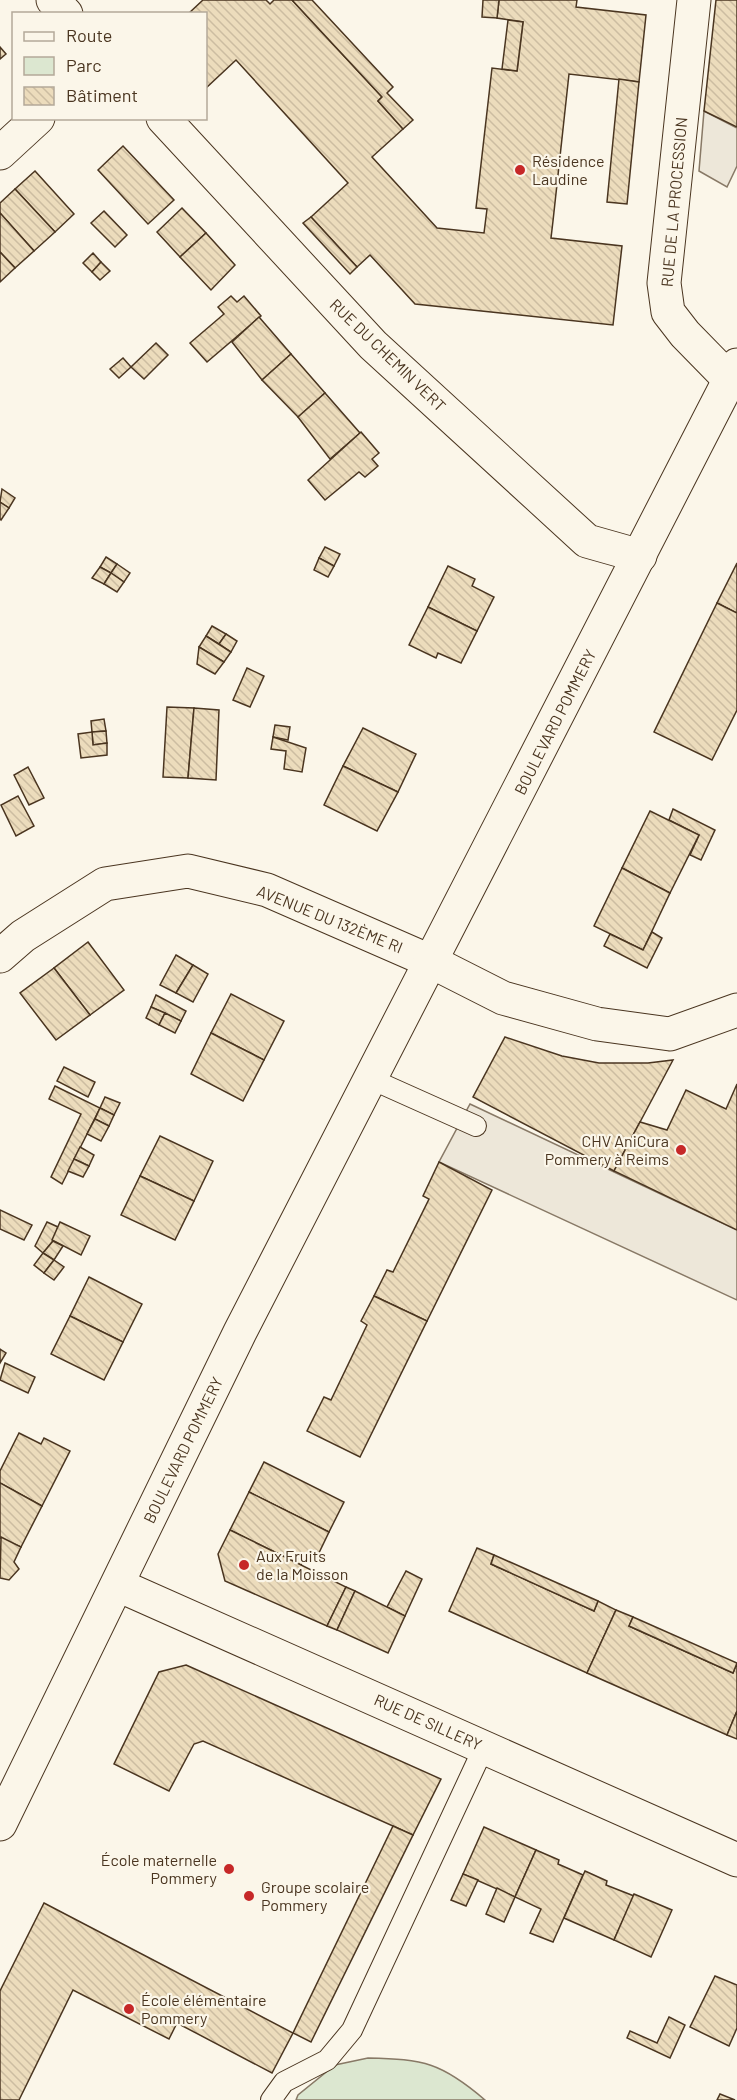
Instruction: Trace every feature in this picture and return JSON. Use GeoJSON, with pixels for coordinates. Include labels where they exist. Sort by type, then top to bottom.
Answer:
{"type":"FeatureCollection","features":[{"type":"Feature","properties":{"kind":"street"},"geometry":{"type":"LineString","coordinates":[[53,0],[64,12]]}},
{"type":"Feature","properties":{"kind":"street","name":"RUE DE LA PROCESSION"},"geometry":{"type":"LineString","coordinates":[[694,0],[664,283],[668,312],[685,334],[733,373]]}},
{"type":"Feature","properties":{"kind":"street"},"geometry":{"type":"LineString","coordinates":[[0,153],[36,120]]}},
{"type":"Feature","properties":{"kind":"street","name":"RUE DU CHEMIN VERT"},"geometry":{"type":"LineString","coordinates":[[165,120],[373,345],[587,541],[640,556]]}},
{"type":"Feature","properties":{"kind":"street","name":"BOULEVARD POMMERY"},"geometry":{"type":"LineString","coordinates":[[5,1803],[118,1585],[240,1332],[733,373]]}},
{"type":"Feature","properties":{"kind":"street","name":"AVENUE DU 132ÈME RI"},"geometry":{"type":"LineString","coordinates":[[0,956],[23,936],[105,884],[188,871],[267,890],[432,962],[503,998],[597,1024],[670,1034],[737,1010]]}},
{"type":"Feature","properties":{"kind":"street","name":"RUE DE SILLERY"},"geometry":{"type":"LineString","coordinates":[[118,1585],[737,1860]]}},
{"type":"Feature","properties":{"kind":"lane"},"geometry":{"type":"LineString","coordinates":[[371,1079],[476,1126]]}},
{"type":"Feature","properties":{"kind":"lane"},"geometry":{"type":"LineString","coordinates":[[271,2100],[284,2082],[327,2061],[352,2030],[484,1747]]}},
{"type":"Feature","properties":{"kind":"green space"},"geometry":{"type":"Polygon","coordinates":[[[368,2058],[404,2060],[431,2066],[456,2078],[485,2100],[296,2100],[298,2095],[335,2065],[368,2058]]]}},
{"type":"Feature","properties":{"kind":"shaded area"},"geometry":{"type":"Polygon","coordinates":[[[704,111],[737,128],[737,166],[727,187],[699,171],[704,111]]]}},
{"type":"Feature","properties":{"kind":"shaded area"},"geometry":{"type":"Polygon","coordinates":[[[470,1104],[737,1230],[737,1300],[439,1162],[470,1104]]]}},
{"type":"Feature","properties":{"kind":"building","name":"Résidence Laudine"},"geometry":{"type":"Polygon","coordinates":[[[203,0],[266,0],[270,4],[274,0],[292,0],[382,97],[378,101],[403,129],[372,157],[437,228],[484,233],[487,209],[476,208],[492,68],[517,71],[523,22],[497,18],[499,0],[577,0],[576,7],[646,15],[639,82],[569,74],[551,238],[622,246],[613,325],[415,304],[370,255],[357,267],[311,217],[348,183],[236,60],[207,87],[207,12],[190,12],[203,0]]]}},
{"type":"Feature","properties":{"kind":"building"},"geometry":{"type":"Polygon","coordinates":[[[292,0],[312,0],[393,87],[387,93],[413,120],[403,129],[378,101],[382,97],[292,0]]]}},
{"type":"Feature","properties":{"kind":"building"},"geometry":{"type":"Polygon","coordinates":[[[483,0],[499,0],[497,18],[482,17],[483,0]]]}},
{"type":"Feature","properties":{"kind":"building"},"geometry":{"type":"Polygon","coordinates":[[[716,0],[737,0],[737,127],[704,111],[716,0]]]}},
{"type":"Feature","properties":{"kind":"building"},"geometry":{"type":"Polygon","coordinates":[[[508,20],[523,22],[517,71],[502,69],[508,20]]]}},
{"type":"Feature","properties":{"kind":"building"},"geometry":{"type":"Polygon","coordinates":[[[0,47],[6,54],[0,59],[0,47]]]}},
{"type":"Feature","properties":{"kind":"building"},"geometry":{"type":"Polygon","coordinates":[[[619,79],[639,82],[627,204],[607,202],[619,79]]]}},
{"type":"Feature","properties":{"kind":"building"},"geometry":{"type":"Polygon","coordinates":[[[123,146],[174,200],[148,224],[98,170],[123,146]]]}},
{"type":"Feature","properties":{"kind":"building"},"geometry":{"type":"Polygon","coordinates":[[[35,171],[74,214],[55,232],[15,189],[35,171]]]}},
{"type":"Feature","properties":{"kind":"building"},"geometry":{"type":"Polygon","coordinates":[[[15,189],[55,232],[34,251],[0,213],[0,203],[15,189]]]}},
{"type":"Feature","properties":{"kind":"building"},"geometry":{"type":"Polygon","coordinates":[[[182,208],[206,233],[180,257],[157,232],[182,208]]]}},
{"type":"Feature","properties":{"kind":"building"},"geometry":{"type":"Polygon","coordinates":[[[104,211],[127,235],[115,247],[91,223],[104,211]]]}},
{"type":"Feature","properties":{"kind":"building"},"geometry":{"type":"Polygon","coordinates":[[[0,213],[34,251],[15,268],[0,252],[0,213]]]}},
{"type":"Feature","properties":{"kind":"building"},"geometry":{"type":"Polygon","coordinates":[[[311,217],[357,267],[350,274],[303,223],[311,217]]]}},
{"type":"Feature","properties":{"kind":"building"},"geometry":{"type":"Polygon","coordinates":[[[206,233],[235,265],[211,290],[180,257],[206,233]]]}},
{"type":"Feature","properties":{"kind":"building"},"geometry":{"type":"Polygon","coordinates":[[[0,252],[15,268],[0,282],[0,252]]]}},
{"type":"Feature","properties":{"kind":"building"},"geometry":{"type":"Polygon","coordinates":[[[93,253],[101,262],[92,272],[83,263],[93,253]]]}},
{"type":"Feature","properties":{"kind":"building"},"geometry":{"type":"Polygon","coordinates":[[[101,262],[110,271],[100,280],[92,272],[101,262]]]}},
{"type":"Feature","properties":{"kind":"building"},"geometry":{"type":"Polygon","coordinates":[[[231,296],[237,302],[244,296],[261,316],[207,362],[190,343],[224,314],[218,307],[231,296]]]}},
{"type":"Feature","properties":{"kind":"building"},"geometry":{"type":"Polygon","coordinates":[[[259,317],[291,354],[262,380],[232,342],[259,317]]]}},
{"type":"Feature","properties":{"kind":"building"},"geometry":{"type":"Polygon","coordinates":[[[156,343],[168,355],[144,379],[131,367],[156,343]]]}},
{"type":"Feature","properties":{"kind":"building"},"geometry":{"type":"Polygon","coordinates":[[[291,354],[325,393],[298,417],[262,380],[291,354]]]}},
{"type":"Feature","properties":{"kind":"building"},"geometry":{"type":"Polygon","coordinates":[[[123,358],[131,367],[119,378],[110,369],[123,358]]]}},
{"type":"Feature","properties":{"kind":"building"},"geometry":{"type":"Polygon","coordinates":[[[325,393],[360,433],[330,459],[298,417],[325,393]]]}},
{"type":"Feature","properties":{"kind":"building"},"geometry":{"type":"Polygon","coordinates":[[[361,432],[379,453],[372,459],[378,466],[365,477],[359,472],[325,500],[308,480],[361,432]]]}},
{"type":"Feature","properties":{"kind":"building"},"geometry":{"type":"Polygon","coordinates":[[[2,489],[15,498],[9,508],[0,502],[2,489]]]}},
{"type":"Feature","properties":{"kind":"building"},"geometry":{"type":"Polygon","coordinates":[[[0,502],[9,508],[1,520],[0,519],[0,502]]]}},
{"type":"Feature","properties":{"kind":"building"},"geometry":{"type":"Polygon","coordinates":[[[325,547],[340,554],[334,566],[319,558],[325,547]]]}},
{"type":"Feature","properties":{"kind":"building"},"geometry":{"type":"Polygon","coordinates":[[[106,557],[117,564],[111,573],[100,567],[106,557]]]}},
{"type":"Feature","properties":{"kind":"building"},"geometry":{"type":"Polygon","coordinates":[[[319,558],[334,566],[328,577],[314,570],[319,558]]]}},
{"type":"Feature","properties":{"kind":"building"},"geometry":{"type":"Polygon","coordinates":[[[737,563],[737,613],[717,603],[737,563]]]}},
{"type":"Feature","properties":{"kind":"building"},"geometry":{"type":"Polygon","coordinates":[[[117,564],[130,573],[124,582],[111,573],[117,564]]]}},
{"type":"Feature","properties":{"kind":"building"},"geometry":{"type":"Polygon","coordinates":[[[448,566],[475,579],[472,586],[494,597],[477,631],[428,607],[448,566]]]}},
{"type":"Feature","properties":{"kind":"building"},"geometry":{"type":"Polygon","coordinates":[[[100,567],[111,573],[104,584],[92,578],[100,567]]]}},
{"type":"Feature","properties":{"kind":"building"},"geometry":{"type":"Polygon","coordinates":[[[111,573],[124,582],[117,592],[104,584],[111,573]]]}},
{"type":"Feature","properties":{"kind":"building"},"geometry":{"type":"Polygon","coordinates":[[[717,603],[737,613],[737,710],[712,760],[654,732],[717,603]]]}},
{"type":"Feature","properties":{"kind":"building"},"geometry":{"type":"Polygon","coordinates":[[[428,607],[477,631],[461,663],[438,653],[436,658],[409,645],[428,607]]]}},
{"type":"Feature","properties":{"kind":"building"},"geometry":{"type":"Polygon","coordinates":[[[212,626],[226,634],[219,644],[206,636],[212,626]]]}},
{"type":"Feature","properties":{"kind":"building"},"geometry":{"type":"Polygon","coordinates":[[[226,634],[237,641],[231,652],[219,644],[226,634]]]}},
{"type":"Feature","properties":{"kind":"building"},"geometry":{"type":"Polygon","coordinates":[[[206,636],[231,652],[224,662],[199,647],[206,636]]]}},
{"type":"Feature","properties":{"kind":"building"},"geometry":{"type":"Polygon","coordinates":[[[199,647],[224,662],[215,674],[197,664],[199,647]]]}},
{"type":"Feature","properties":{"kind":"building"},"geometry":{"type":"Polygon","coordinates":[[[247,668],[264,676],[250,707],[233,700],[247,668]]]}},
{"type":"Feature","properties":{"kind":"building"},"geometry":{"type":"Polygon","coordinates":[[[167,707],[194,708],[188,778],[163,777],[167,707]]]}},
{"type":"Feature","properties":{"kind":"building"},"geometry":{"type":"Polygon","coordinates":[[[194,708],[219,710],[216,780],[188,778],[194,708]]]}},
{"type":"Feature","properties":{"kind":"building"},"geometry":{"type":"Polygon","coordinates":[[[104,719],[106,731],[92,732],[91,721],[104,719]]]}},
{"type":"Feature","properties":{"kind":"building"},"geometry":{"type":"Polygon","coordinates":[[[275,725],[290,727],[288,740],[273,737],[275,725]]]}},
{"type":"Feature","properties":{"kind":"building"},"geometry":{"type":"Polygon","coordinates":[[[363,728],[416,754],[398,792],[343,766],[363,728]]]}},
{"type":"Feature","properties":{"kind":"building"},"geometry":{"type":"Polygon","coordinates":[[[106,731],[107,743],[93,745],[92,732],[106,731]]]}},
{"type":"Feature","properties":{"kind":"building"},"geometry":{"type":"Polygon","coordinates":[[[92,732],[93,745],[107,743],[107,755],[81,758],[78,734],[92,732]]]}},
{"type":"Feature","properties":{"kind":"building"},"geometry":{"type":"Polygon","coordinates":[[[273,737],[306,748],[302,772],[284,769],[286,751],[271,749],[273,737]]]}},
{"type":"Feature","properties":{"kind":"building"},"geometry":{"type":"Polygon","coordinates":[[[343,766],[398,792],[377,831],[324,805],[343,766]]]}},
{"type":"Feature","properties":{"kind":"building"},"geometry":{"type":"Polygon","coordinates":[[[28,767],[44,798],[29,805],[14,775],[28,767]]]}},
{"type":"Feature","properties":{"kind":"building"},"geometry":{"type":"Polygon","coordinates":[[[18,796],[34,826],[16,836],[1,805],[18,796]]]}},
{"type":"Feature","properties":{"kind":"building"},"geometry":{"type":"Polygon","coordinates":[[[673,809],[715,830],[701,860],[690,855],[699,835],[669,820],[673,809]]]}},
{"type":"Feature","properties":{"kind":"building"},"geometry":{"type":"Polygon","coordinates":[[[650,811],[699,835],[670,893],[622,868],[650,811]]]}},
{"type":"Feature","properties":{"kind":"building"},"geometry":{"type":"Polygon","coordinates":[[[622,868],[670,893],[643,950],[594,926],[622,868]]]}},
{"type":"Feature","properties":{"kind":"building"},"geometry":{"type":"Polygon","coordinates":[[[652,932],[662,938],[647,968],[604,946],[610,934],[643,950],[652,932]]]}},
{"type":"Feature","properties":{"kind":"building"},"geometry":{"type":"Polygon","coordinates":[[[88,942],[124,990],[90,1015],[54,968],[88,942]]]}},
{"type":"Feature","properties":{"kind":"building"},"geometry":{"type":"Polygon","coordinates":[[[176,955],[193,965],[176,993],[160,985],[176,955]]]}},
{"type":"Feature","properties":{"kind":"building"},"geometry":{"type":"Polygon","coordinates":[[[193,965],[208,974],[193,1002],[176,993],[193,965]]]}},
{"type":"Feature","properties":{"kind":"building"},"geometry":{"type":"Polygon","coordinates":[[[54,968],[90,1015],[56,1040],[20,993],[54,968]]]}},
{"type":"Feature","properties":{"kind":"building"},"geometry":{"type":"Polygon","coordinates":[[[231,994],[284,1021],[264,1060],[211,1033],[231,994]]]}},
{"type":"Feature","properties":{"kind":"building"},"geometry":{"type":"Polygon","coordinates":[[[156,995],[186,1011],[181,1021],[151,1007],[156,995]]]}},
{"type":"Feature","properties":{"kind":"building"},"geometry":{"type":"Polygon","coordinates":[[[151,1007],[165,1013],[159,1025],[146,1018],[151,1007]]]}},
{"type":"Feature","properties":{"kind":"building"},"geometry":{"type":"Polygon","coordinates":[[[165,1013],[181,1021],[175,1033],[159,1025],[165,1013]]]}},
{"type":"Feature","properties":{"kind":"building"},"geometry":{"type":"Polygon","coordinates":[[[211,1033],[264,1060],[243,1101],[191,1074],[211,1033]]]}},
{"type":"Feature","properties":{"kind":"building"},"geometry":{"type":"Polygon","coordinates":[[[505,1037],[562,1056],[599,1063],[648,1063],[673,1060],[614,1171],[473,1097],[505,1037]]]}},
{"type":"Feature","properties":{"kind":"building"},"geometry":{"type":"Polygon","coordinates":[[[64,1067],[95,1082],[88,1097],[57,1081],[64,1067]]]}},
{"type":"Feature","properties":{"kind":"building","name":"CHV AniCura Pommery à Reims"},"geometry":{"type":"Polygon","coordinates":[[[737,1084],[737,1230],[614,1171],[640,1122],[667,1130],[686,1090],[726,1109],[737,1084]]]}},
{"type":"Feature","properties":{"kind":"building"},"geometry":{"type":"Polygon","coordinates":[[[55,1086],[100,1108],[62,1184],[51,1177],[81,1114],[49,1099],[55,1086]]]}},
{"type":"Feature","properties":{"kind":"building"},"geometry":{"type":"Polygon","coordinates":[[[105,1097],[120,1103],[114,1115],[100,1108],[105,1097]]]}},
{"type":"Feature","properties":{"kind":"building"},"geometry":{"type":"Polygon","coordinates":[[[100,1108],[114,1115],[109,1126],[95,1119],[100,1108]]]}},
{"type":"Feature","properties":{"kind":"building"},"geometry":{"type":"Polygon","coordinates":[[[95,1119],[109,1126],[101,1141],[87,1134],[95,1119]]]}},
{"type":"Feature","properties":{"kind":"building"},"geometry":{"type":"Polygon","coordinates":[[[160,1136],[213,1161],[194,1201],[140,1176],[160,1136]]]}},
{"type":"Feature","properties":{"kind":"building"},"geometry":{"type":"Polygon","coordinates":[[[80,1147],[94,1155],[89,1166],[74,1159],[80,1147]]]}},
{"type":"Feature","properties":{"kind":"building"},"geometry":{"type":"Polygon","coordinates":[[[74,1159],[89,1166],[83,1177],[68,1171],[74,1159]]]}},
{"type":"Feature","properties":{"kind":"building"},"geometry":{"type":"Polygon","coordinates":[[[439,1162],[492,1190],[427,1321],[374,1296],[387,1270],[393,1272],[429,1199],[423,1196],[439,1162]]]}},
{"type":"Feature","properties":{"kind":"building"},"geometry":{"type":"Polygon","coordinates":[[[140,1176],[194,1201],[175,1240],[121,1215],[140,1176]]]}},
{"type":"Feature","properties":{"kind":"building"},"geometry":{"type":"Polygon","coordinates":[[[0,1210],[32,1225],[24,1240],[0,1229],[0,1210]]]}},
{"type":"Feature","properties":{"kind":"building"},"geometry":{"type":"Polygon","coordinates":[[[47,1222],[58,1227],[53,1241],[43,1253],[35,1246],[47,1222]]]}},
{"type":"Feature","properties":{"kind":"building"},"geometry":{"type":"Polygon","coordinates":[[[60,1222],[90,1236],[81,1255],[52,1240],[60,1222]]]}},
{"type":"Feature","properties":{"kind":"building"},"geometry":{"type":"Polygon","coordinates":[[[53,1241],[63,1246],[54,1260],[43,1253],[53,1241]]]}},
{"type":"Feature","properties":{"kind":"building"},"geometry":{"type":"Polygon","coordinates":[[[43,1253],[54,1260],[44,1273],[34,1265],[43,1253]]]}},
{"type":"Feature","properties":{"kind":"building"},"geometry":{"type":"Polygon","coordinates":[[[54,1260],[64,1267],[54,1280],[44,1273],[54,1260]]]}},
{"type":"Feature","properties":{"kind":"building"},"geometry":{"type":"Polygon","coordinates":[[[89,1277],[142,1304],[123,1342],[70,1316],[89,1277]]]}},
{"type":"Feature","properties":{"kind":"building"},"geometry":{"type":"Polygon","coordinates":[[[374,1296],[427,1321],[360,1457],[307,1431],[324,1397],[331,1400],[367,1325],[361,1321],[374,1296]]]}},
{"type":"Feature","properties":{"kind":"building"},"geometry":{"type":"Polygon","coordinates":[[[70,1316],[123,1342],[104,1380],[51,1354],[70,1316]]]}},
{"type":"Feature","properties":{"kind":"building"},"geometry":{"type":"Polygon","coordinates":[[[0,1349],[6,1353],[0,1363],[0,1349]]]}},
{"type":"Feature","properties":{"kind":"building"},"geometry":{"type":"Polygon","coordinates":[[[5,1363],[35,1377],[28,1393],[0,1380],[5,1363]]]}},
{"type":"Feature","properties":{"kind":"building"},"geometry":{"type":"Polygon","coordinates":[[[19,1433],[41,1444],[44,1438],[70,1451],[42,1506],[0,1483],[0,1471],[19,1433]]]}},
{"type":"Feature","properties":{"kind":"building"},"geometry":{"type":"Polygon","coordinates":[[[264,1462],[344,1502],[329,1532],[249,1492],[264,1462]]]}},
{"type":"Feature","properties":{"kind":"building"},"geometry":{"type":"Polygon","coordinates":[[[0,1483],[42,1506],[21,1547],[0,1538],[0,1483]]]}},
{"type":"Feature","properties":{"kind":"building"},"geometry":{"type":"Polygon","coordinates":[[[249,1492],[329,1532],[316,1559],[307,1554],[301,1565],[230,1530],[249,1492]]]}},
{"type":"Feature","properties":{"kind":"building"},"geometry":{"type":"Polygon","coordinates":[[[230,1530],[346,1587],[327,1626],[225,1581],[218,1554],[230,1530]]]}},
{"type":"Feature","properties":{"kind":"building"},"geometry":{"type":"Polygon","coordinates":[[[1,1537],[21,1547],[14,1562],[19,1569],[9,1580],[0,1578],[1,1537]]]}},
{"type":"Feature","properties":{"kind":"building"},"geometry":{"type":"Polygon","coordinates":[[[477,1548],[494,1555],[491,1564],[594,1611],[598,1601],[616,1610],[587,1673],[449,1611],[477,1548]]]}},
{"type":"Feature","properties":{"kind":"building"},"geometry":{"type":"Polygon","coordinates":[[[494,1555],[598,1601],[594,1611],[491,1564],[494,1555]]]}},
{"type":"Feature","properties":{"kind":"building"},"geometry":{"type":"Polygon","coordinates":[[[406,1571],[422,1579],[405,1616],[387,1607],[406,1571]]]}},
{"type":"Feature","properties":{"kind":"building"},"geometry":{"type":"Polygon","coordinates":[[[346,1587],[355,1591],[337,1630],[327,1626],[346,1587]]]}},
{"type":"Feature","properties":{"kind":"building"},"geometry":{"type":"Polygon","coordinates":[[[355,1591],[405,1616],[388,1653],[337,1630],[355,1591]]]}},
{"type":"Feature","properties":{"kind":"building"},"geometry":{"type":"Polygon","coordinates":[[[616,1610],[633,1617],[629,1626],[733,1673],[737,1663],[737,1711],[727,1735],[587,1673],[616,1610]]]}},
{"type":"Feature","properties":{"kind":"building"},"geometry":{"type":"Polygon","coordinates":[[[633,1617],[737,1663],[733,1673],[629,1626],[633,1617]]]}},
{"type":"Feature","properties":{"kind":"building"},"geometry":{"type":"Polygon","coordinates":[[[186,1665],[441,1779],[413,1835],[203,1741],[194,1744],[169,1791],[114,1764],[159,1672],[186,1665]]]}},
{"type":"Feature","properties":{"kind":"building"},"geometry":{"type":"Polygon","coordinates":[[[737,1711],[737,1739],[727,1735],[737,1711]]]}},
{"type":"Feature","properties":{"kind":"building"},"geometry":{"type":"Polygon","coordinates":[[[393,1826],[413,1835],[311,2042],[293,2033],[393,1826]]]}},
{"type":"Feature","properties":{"kind":"building"},"geometry":{"type":"Polygon","coordinates":[[[484,1827],[536,1850],[515,1897],[463,1874],[484,1827]]]}},
{"type":"Feature","properties":{"kind":"building"},"geometry":{"type":"Polygon","coordinates":[[[536,1850],[559,1860],[558,1864],[583,1875],[553,1942],[530,1933],[541,1909],[515,1897],[536,1850]]]}},
{"type":"Feature","properties":{"kind":"building"},"geometry":{"type":"Polygon","coordinates":[[[585,1871],[607,1881],[606,1885],[634,1896],[614,1940],[564,1918],[585,1871]]]}},
{"type":"Feature","properties":{"kind":"building"},"geometry":{"type":"Polygon","coordinates":[[[463,1874],[478,1880],[466,1906],[451,1900],[463,1874]]]}},
{"type":"Feature","properties":{"kind":"building"},"geometry":{"type":"Polygon","coordinates":[[[497,1888],[515,1897],[504,1922],[486,1914],[497,1888]]]}},
{"type":"Feature","properties":{"kind":"building"},"geometry":{"type":"Polygon","coordinates":[[[634,1894],[672,1910],[651,1957],[614,1940],[634,1894]]]}},
{"type":"Feature","properties":{"kind":"building"},"geometry":{"type":"Polygon","coordinates":[[[44,1903],[293,2033],[272,2073],[177,2023],[169,2039],[73,1990],[19,2100],[0,2100],[0,1991],[44,1903]]]}},
{"type":"Feature","properties":{"kind":"building"},"geometry":{"type":"Polygon","coordinates":[[[715,1976],[737,1985],[737,2028],[729,2046],[690,2027],[715,1976]]]}},
{"type":"Feature","properties":{"kind":"building"},"geometry":{"type":"Polygon","coordinates":[[[669,2017],[685,2025],[670,2058],[627,2038],[630,2031],[657,2043],[669,2017]]]}},
{"type":"Feature","properties":{"kind":"building"},"geometry":{"type":"Polygon","coordinates":[[[720,2094],[735,2100],[717,2100],[720,2094]]]}},
{"type":"Feature","properties":{"kind":"place","name":"Résidence Laudine"},"geometry":{"type":"Point","coordinates":[520,170]}},
{"type":"Feature","properties":{"kind":"place","name":"CHV AniCura Pommery à Reims"},"geometry":{"type":"Point","coordinates":[681,1150]}},
{"type":"Feature","properties":{"kind":"place","name":"Aux Fruits de la Moisson"},"geometry":{"type":"Point","coordinates":[244,1565]}},
{"type":"Feature","properties":{"kind":"place","name":"École maternelle Pommery"},"geometry":{"type":"Point","coordinates":[229,1869]}},
{"type":"Feature","properties":{"kind":"place","name":"Groupe scolaire Pommery"},"geometry":{"type":"Point","coordinates":[249,1896]}},
{"type":"Feature","properties":{"kind":"place","name":"École élémentaire Pommery"},"geometry":{"type":"Point","coordinates":[129,2009]}}]}
